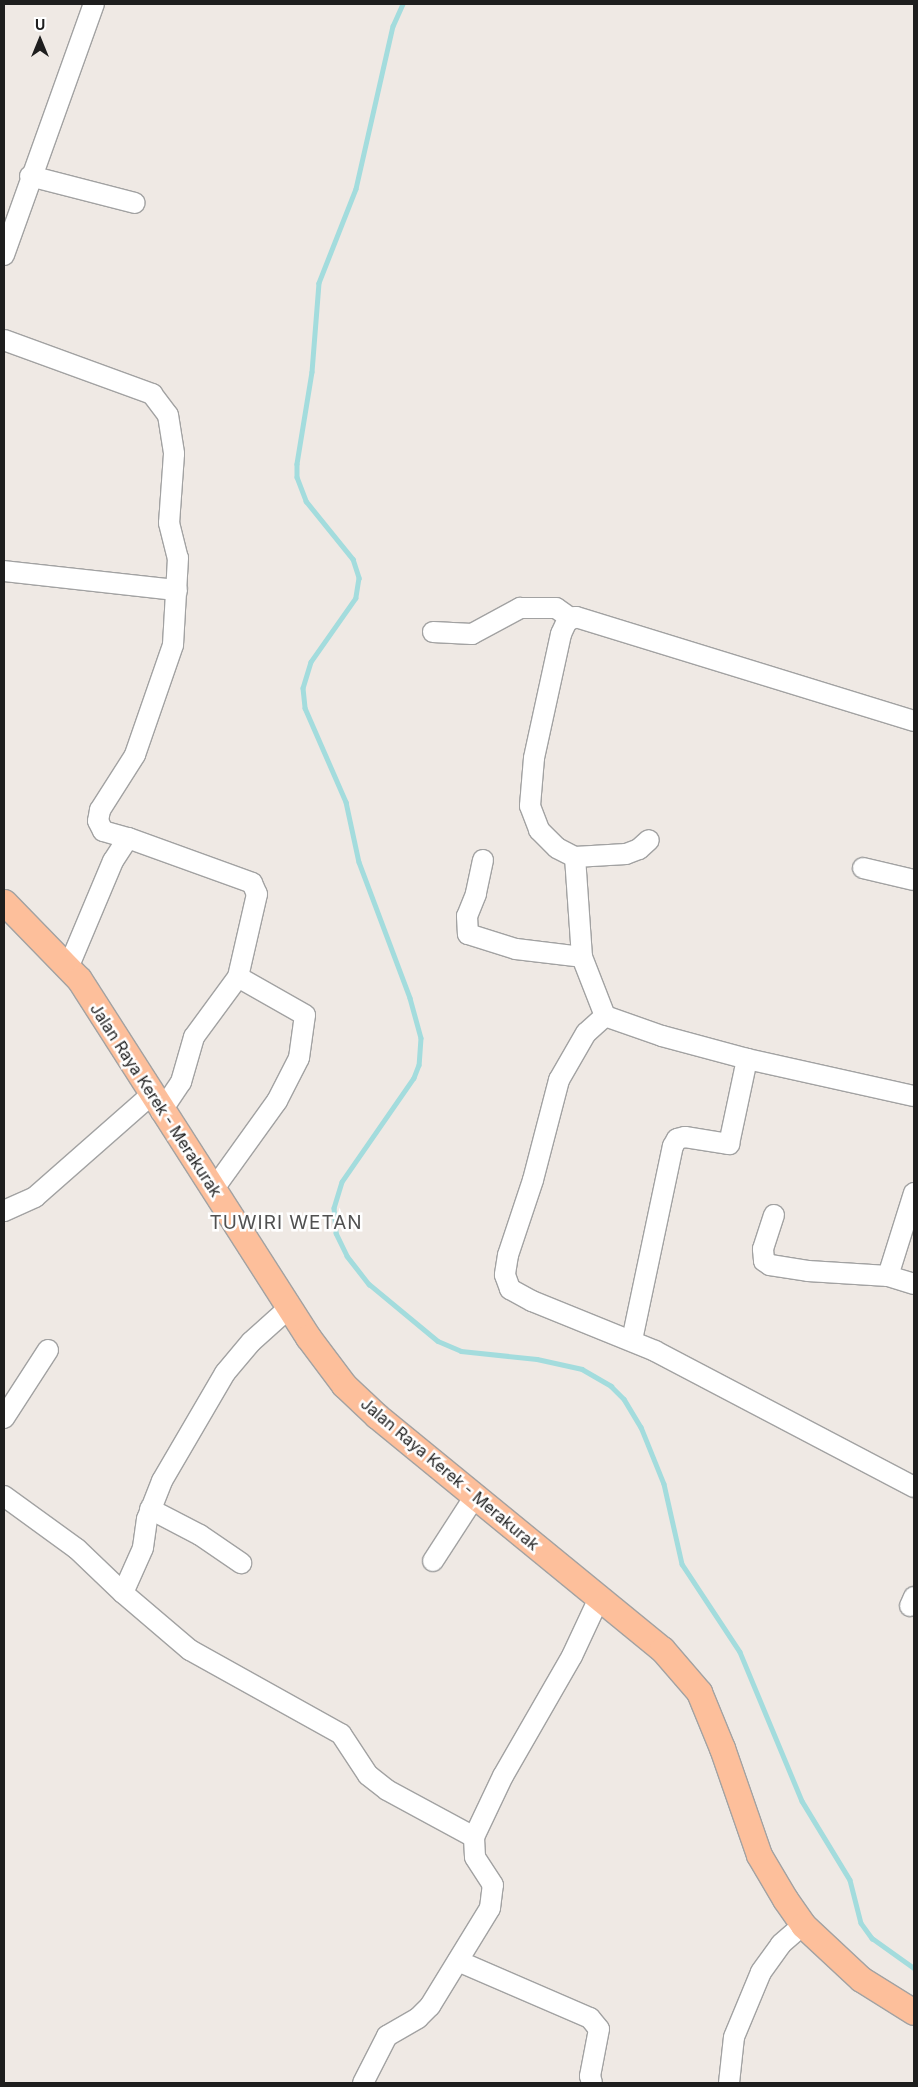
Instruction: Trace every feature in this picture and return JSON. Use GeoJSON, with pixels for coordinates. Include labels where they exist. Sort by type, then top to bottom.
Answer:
{"type":"FeatureCollection","features":[{"type":"Feature","properties":{"kind":"main road","name":"Jalan Raya Kerek - Merakurak"},"geometry":{"type":"LineString","coordinates":[[4,902],[79,979],[213,1190],[278,1318],[468,1507],[592,1610],[662,1649],[699,1692],[722,1748],[759,1856],[792,1934],[914,2012]]}},
{"type":"Feature","properties":{"kind":"street"},"geometry":{"type":"LineString","coordinates":[[4,255],[30,176],[94,4]]}},
{"type":"Feature","properties":{"kind":"street"},"geometry":{"type":"LineString","coordinates":[[30,176],[135,203]]}},
{"type":"Feature","properties":{"kind":"street"},"geometry":{"type":"LineString","coordinates":[[4,340],[152,394],[168,415],[174,454],[169,523],[178,558],[173,645],[165,674],[135,755],[111,788],[100,810],[98,821],[103,831],[128,838],[252,884],[257,894],[238,977],[194,1037],[181,1082],[35,1197],[4,1211]]}},
{"type":"Feature","properties":{"kind":"street"},"geometry":{"type":"LineString","coordinates":[[4,571],[177,590]]}},
{"type":"Feature","properties":{"kind":"street"},"geometry":{"type":"LineString","coordinates":[[434,632],[472,634],[520,608],[556,608],[572,619]]}},
{"type":"Feature","properties":{"kind":"street"},"geometry":{"type":"LineString","coordinates":[[649,840],[639,849],[626,854],[575,857],[557,848],[539,830],[530,806],[534,758],[559,643],[567,621],[582,619],[914,721]]}},
{"type":"Feature","properties":{"kind":"street"},"geometry":{"type":"LineString","coordinates":[[68,968],[113,861],[128,838]]}},
{"type":"Feature","properties":{"kind":"street"},"geometry":{"type":"LineString","coordinates":[[575,857],[582,956],[605,1016],[662,1036],[747,1059],[914,1096]]}},
{"type":"Feature","properties":{"kind":"street"},"geometry":{"type":"LineString","coordinates":[[483,860],[476,894],[467,916],[468,934],[516,949],[582,956]]}},
{"type":"Feature","properties":{"kind":"street"},"geometry":{"type":"LineString","coordinates":[[863,868],[914,880]]}},
{"type":"Feature","properties":{"kind":"street"},"geometry":{"type":"LineString","coordinates":[[213,1190],[277,1101],[299,1058],[305,1015],[238,977]]}},
{"type":"Feature","properties":{"kind":"street"},"geometry":{"type":"LineString","coordinates":[[605,1016],[586,1034],[559,1080],[533,1180],[508,1256],[505,1275],[510,1289],[515,1293],[632,1340],[914,1486]]}},
{"type":"Feature","properties":{"kind":"street"},"geometry":{"type":"LineString","coordinates":[[632,1340],[673,1146],[677,1139],[686,1137],[729,1144],[747,1059]]}},
{"type":"Feature","properties":{"kind":"street"},"geometry":{"type":"LineString","coordinates":[[888,1276],[914,1193]]}},
{"type":"Feature","properties":{"kind":"street"},"geometry":{"type":"LineString","coordinates":[[774,1215],[763,1249],[764,1261],[770,1265],[808,1272],[888,1276],[914,1284]]}},
{"type":"Feature","properties":{"kind":"street"},"geometry":{"type":"LineString","coordinates":[[123,1593],[143,1548],[150,1509],[162,1481],[225,1372],[251,1342],[278,1318]]}},
{"type":"Feature","properties":{"kind":"street"},"geometry":{"type":"LineString","coordinates":[[4,1418],[48,1350]]}},
{"type":"Feature","properties":{"kind":"street"},"geometry":{"type":"LineString","coordinates":[[4,1496],[77,1549],[123,1593],[190,1650],[341,1734],[368,1775],[387,1790],[474,1838]]}},
{"type":"Feature","properties":{"kind":"street"},"geometry":{"type":"LineString","coordinates":[[433,1561],[468,1507]]}},
{"type":"Feature","properties":{"kind":"street"},"geometry":{"type":"LineString","coordinates":[[150,1509],[200,1535],[241,1563]]}},
{"type":"Feature","properties":{"kind":"street"},"geometry":{"type":"LineString","coordinates":[[363,2083],[387,2036],[418,2018],[430,2006],[492,1900],[493,1885],[475,1857],[474,1838],[503,1776],[572,1656],[592,1610]]}},
{"type":"Feature","properties":{"kind":"street"},"geometry":{"type":"LineString","coordinates":[[730,2083],[734,2037],[761,1972],[792,1934]]}},
{"type":"Feature","properties":{"kind":"street"},"geometry":{"type":"LineString","coordinates":[[458,1961],[590,2018],[598,2029],[590,2076],[592,2083]]}},
{"type":"Feature","properties":{"kind":"waterway"},"geometry":{"type":"LineString","coordinates":[[403,4],[393,26],[356,189],[319,283],[312,372],[297,464],[297,477],[306,501],[353,559],[359,578],[356,598],[311,662],[303,688],[305,708],[346,802],[359,862],[410,998],[421,1038],[419,1065],[414,1078],[342,1182],[334,1208],[336,1233],[347,1256],[369,1284],[438,1341],[461,1351],[537,1359],[582,1369],[611,1386],[624,1399],[641,1427],[664,1484],[682,1564],[740,1652],[802,1801],[850,1880],[861,1923],[872,1938],[914,1968]]}},
{"type":"Feature","properties":{"kind":"district","name":"TUWIRI WETAN"},"geometry":{"type":"Point","coordinates":[286,1223]}}]}
